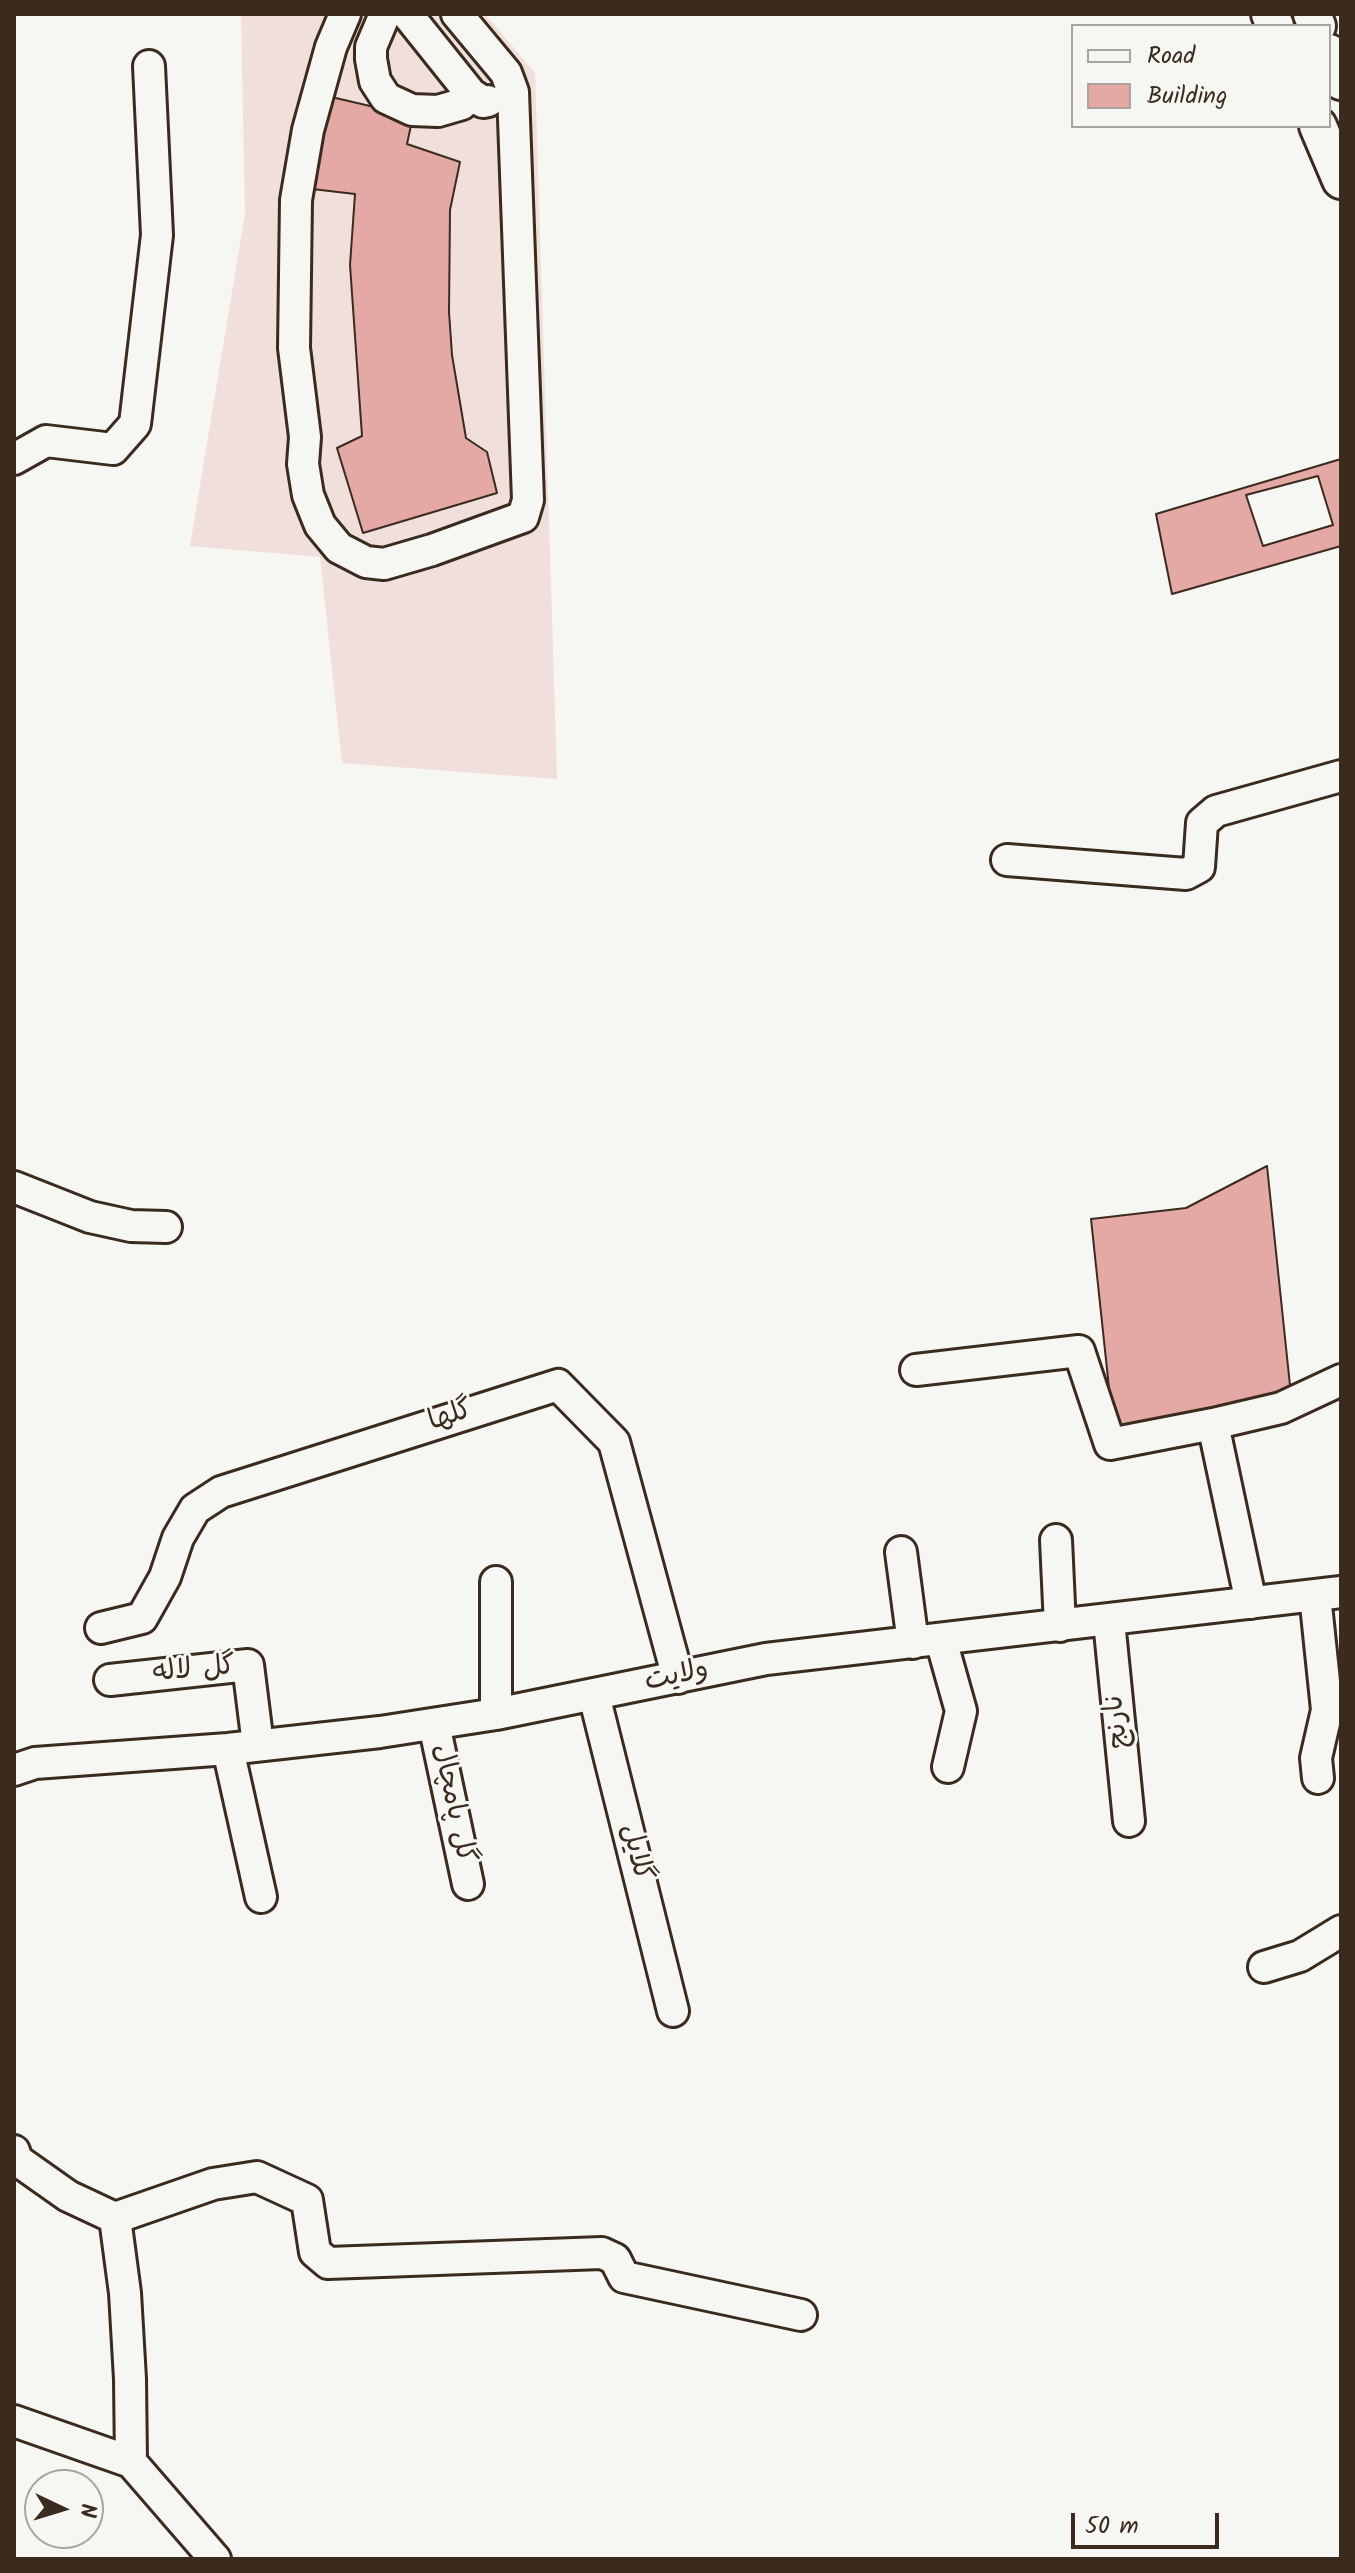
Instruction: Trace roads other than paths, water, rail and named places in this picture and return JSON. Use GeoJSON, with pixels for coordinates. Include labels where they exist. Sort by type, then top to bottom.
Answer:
{"type":"FeatureCollection","features":[{"type":"Feature","properties":{"kind":"main road"},"geometry":{"type":"LineString","coordinates":[[1331,58],[1341,81]]}},
{"type":"Feature","properties":{"kind":"main road"},"geometry":{"type":"LineString","coordinates":[[1319,128],[1341,180]]}},
{"type":"Feature","properties":{"kind":"street"},"geometry":{"type":"LineString","coordinates":[[345,14],[331,47],[308,130],[296,200],[294,348],[305,437],[303,464],[308,495],[320,525],[339,548],[366,562],[384,564],[523,517],[528,500],[513,92],[506,73],[457,14]]}},
{"type":"Feature","properties":{"kind":"street"},"geometry":{"type":"LineString","coordinates":[[385,14],[371,47],[371,59],[375,81],[386,98],[424,112],[462,104],[471,94]]}},
{"type":"Feature","properties":{"kind":"street"},"geometry":{"type":"LineString","coordinates":[[407,14],[471,94],[483,102],[497,99],[506,73]]}},
{"type":"Feature","properties":{"kind":"street"},"geometry":{"type":"LineString","coordinates":[[14,459],[46,441],[113,449],[135,424],[157,235],[149,66]]}},
{"type":"Feature","properties":{"kind":"street"},"geometry":{"type":"LineString","coordinates":[[1007,860],[1186,874],[1199,867],[1202,823],[1216,811],[1341,776]]}},
{"type":"Feature","properties":{"kind":"street"},"geometry":{"type":"LineString","coordinates":[[14,1187],[90,1217],[131,1226],[166,1227]]}},
{"type":"Feature","properties":{"kind":"street"},"geometry":{"type":"LineString","coordinates":[[916,1370],[1079,1351],[1110,1444],[1281,1408],[1341,1380]]}},
{"type":"Feature","properties":{"kind":"street","name":"گلها"},"geometry":{"type":"LineString","coordinates":[[101,1628],[142,1618],[165,1577],[178,1538],[195,1509],[221,1492],[558,1385],[614,1442],[678,1678]]}},
{"type":"Feature","properties":{"kind":"street"},"geometry":{"type":"LineString","coordinates":[[1213,1424],[1251,1603]]}},
{"type":"Feature","properties":{"kind":"street"},"geometry":{"type":"LineString","coordinates":[[1056,1540],[1060,1626]]}},
{"type":"Feature","properties":{"kind":"street"},"geometry":{"type":"LineString","coordinates":[[901,1552],[927,1641],[961,1711],[948,1767]]}},
{"type":"Feature","properties":{"kind":"street"},"geometry":{"type":"LineString","coordinates":[[496,1582],[496,1714]]}},
{"type":"Feature","properties":{"kind":"street"},"geometry":{"type":"LineString","coordinates":[[1318,1778],[1316,1758],[1327,1710],[1328,1594]]}},
{"type":"Feature","properties":{"kind":"street","name":"ولایت"},"geometry":{"type":"LineString","coordinates":[[14,1770],[35,1763],[228,1749],[380,1732],[496,1714],[766,1659],[1328,1594]]}},
{"type":"Feature","properties":{"kind":"street","name":"نارنج"},"geometry":{"type":"LineString","coordinates":[[1109,1621],[1129,1821]]}},
{"type":"Feature","properties":{"kind":"street","name":"گل لاله"},"geometry":{"type":"LineString","coordinates":[[110,1680],[248,1665],[258,1745]]}},
{"type":"Feature","properties":{"kind":"street","name":"گلایل"},"geometry":{"type":"LineString","coordinates":[[594,1695],[673,2011]]}},
{"type":"Feature","properties":{"kind":"street","name":"گل پامچال"},"geometry":{"type":"LineString","coordinates":[[434,1724],[468,1884]]}},
{"type":"Feature","properties":{"kind":"street"},"geometry":{"type":"LineString","coordinates":[[228,1749],[261,1897]]}},
{"type":"Feature","properties":{"kind":"street"},"geometry":{"type":"LineString","coordinates":[[1264,1967],[1300,1956],[1341,1931]]}},
{"type":"Feature","properties":{"kind":"street"},"geometry":{"type":"LineString","coordinates":[[14,2151],[17,2160],[68,2196],[115,2218],[213,2184],[257,2177],[307,2200],[315,2252],[328,2263],[602,2253],[615,2259],[624,2277],[801,2315]]}},
{"type":"Feature","properties":{"kind":"street"},"geometry":{"type":"LineString","coordinates":[[115,2218],[125,2293],[131,2462]]}},
{"type":"Feature","properties":{"kind":"street"},"geometry":{"type":"LineString","coordinates":[[20,2430],[131,2462],[215,2559]]}}]}
